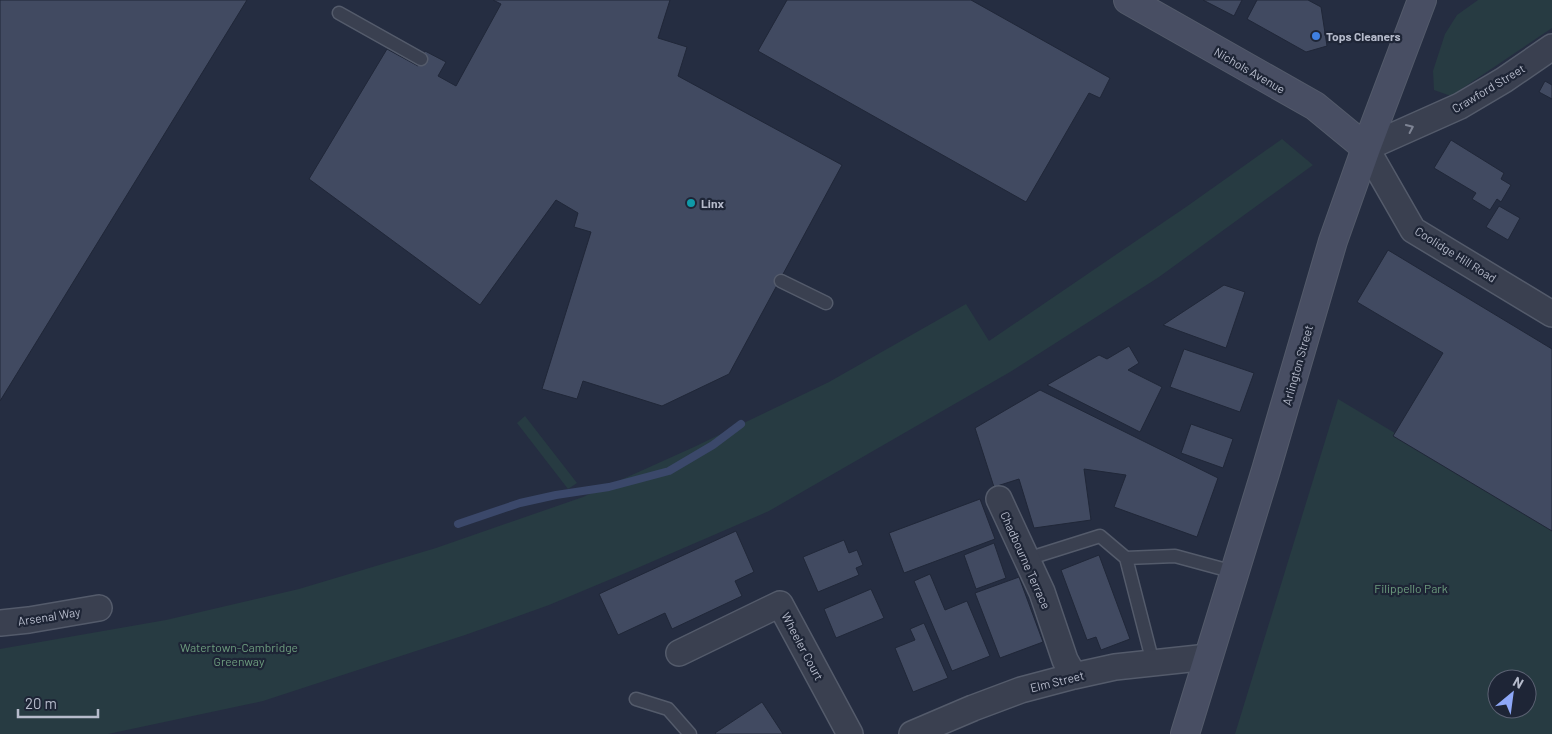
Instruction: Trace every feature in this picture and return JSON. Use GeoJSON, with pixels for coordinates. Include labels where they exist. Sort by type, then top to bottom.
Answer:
{"type":"FeatureCollection","features":[{"type":"Feature","properties":{"kind":"street","name":"Nichols Avenue"},"geometry":{"type":"LineString","coordinates":[[1128,0],[1315,106],[1366,148]]}},
{"type":"Feature","properties":{"kind":"street","name":"Arlington Street"},"geometry":{"type":"LineString","coordinates":[[1185,734],[1333,240],[1422,0]]}},
{"type":"Feature","properties":{"kind":"street","name":"Crawford Street"},"geometry":{"type":"LineString","coordinates":[[1366,148],[1460,106],[1504,80],[1552,47]]}},
{"type":"Feature","properties":{"kind":"street","name":"Coolidge Hill Road"},"geometry":{"type":"LineString","coordinates":[[1366,148],[1413,230],[1552,314]]}},
{"type":"Feature","properties":{"kind":"street","name":"Chadbourne Terrace"},"geometry":{"type":"LineString","coordinates":[[999,499],[1042,592],[1065,660],[1074,676]]}},
{"type":"Feature","properties":{"kind":"street","name":"Wheeler Court"},"geometry":{"type":"LineString","coordinates":[[679,653],[780,604],[850,734]]}},
{"type":"Feature","properties":{"kind":"street","name":"Arsenal Way"},"geometry":{"type":"LineString","coordinates":[[0,624],[99,608]]}},
{"type":"Feature","properties":{"kind":"street","name":"Elm Street"},"geometry":{"type":"LineString","coordinates":[[912,734],[1013,693],[1074,676],[1115,667],[1208,657]]}},
{"type":"Feature","properties":{"kind":"lane"},"geometry":{"type":"LineString","coordinates":[[339,13],[421,59]]}},
{"type":"Feature","properties":{"kind":"lane"},"geometry":{"type":"LineString","coordinates":[[780,281],[826,303]]}},
{"type":"Feature","properties":{"kind":"lane"},"geometry":{"type":"LineString","coordinates":[[1027,559],[1100,536],[1126,558],[1153,664]]}},
{"type":"Feature","properties":{"kind":"lane"},"geometry":{"type":"LineString","coordinates":[[1126,558],[1175,556],[1234,572]]}},
{"type":"Feature","properties":{"kind":"lane"},"geometry":{"type":"LineString","coordinates":[[636,699],[668,709],[690,734]]}},
{"type":"Feature","properties":{"kind":"green space"},"geometry":{"type":"Polygon","coordinates":[[[1478,0],[1552,0],[1552,28],[1451,96],[1434,90],[1433,71],[1445,34],[1457,15],[1478,0]]]}},
{"type":"Feature","properties":{"kind":"green space","name":"Watertown-Cambridge Greenway"},"geometry":{"type":"Polygon","coordinates":[[[1282,139],[1313,165],[1159,277],[1010,372],[769,511],[549,605],[465,635],[263,701],[108,734],[0,734],[0,649],[166,620],[299,589],[436,548],[583,497],[694,447],[829,382],[966,304],[989,341],[1282,139]]]}},
{"type":"Feature","properties":{"kind":"green space","name":"Filippello Park"},"geometry":{"type":"Polygon","coordinates":[[[1338,399],[1552,527],[1552,734],[1235,734],[1338,399]]]}},
{"type":"Feature","properties":{"kind":"green space"},"geometry":{"type":"Polygon","coordinates":[[[525,416],[577,483],[568,489],[517,423],[525,416]]]}},
{"type":"Feature","properties":{"kind":"building"},"geometry":{"type":"Polygon","coordinates":[[[0,0],[247,0],[0,401],[0,0]]]}},
{"type":"Feature","properties":{"kind":"building","name":"Linx"},"geometry":{"type":"Polygon","coordinates":[[[493,0],[670,0],[658,38],[687,47],[678,76],[842,165],[729,374],[662,406],[583,381],[577,399],[542,389],[591,232],[574,227],[578,213],[556,200],[480,305],[309,179],[387,49],[418,66],[425,51],[446,62],[438,76],[456,86],[501,4],[493,0]]]}},
{"type":"Feature","properties":{"kind":"building"},"geometry":{"type":"Polygon","coordinates":[[[787,0],[971,0],[1110,78],[1100,98],[1089,93],[1026,202],[758,51],[787,0]]]}},
{"type":"Feature","properties":{"kind":"building"},"geometry":{"type":"Polygon","coordinates":[[[1203,0],[1242,0],[1234,16],[1203,0]]]}},
{"type":"Feature","properties":{"kind":"building"},"geometry":{"type":"Polygon","coordinates":[[[1257,0],[1308,0],[1321,7],[1327,46],[1306,52],[1247,19],[1257,0]]]}},
{"type":"Feature","properties":{"kind":"building"},"geometry":{"type":"Polygon","coordinates":[[[1545,81],[1552,85],[1552,99],[1539,92],[1545,81]]]}},
{"type":"Feature","properties":{"kind":"building"},"geometry":{"type":"Polygon","coordinates":[[[1451,140],[1504,173],[1501,179],[1511,185],[1501,202],[1497,199],[1490,210],[1472,199],[1476,193],[1434,168],[1451,140]]]}},
{"type":"Feature","properties":{"kind":"building"},"geometry":{"type":"Polygon","coordinates":[[[1499,206],[1520,218],[1508,240],[1486,227],[1499,206]]]}},
{"type":"Feature","properties":{"kind":"building"},"geometry":{"type":"Polygon","coordinates":[[[1388,250],[1552,349],[1552,531],[1393,436],[1443,353],[1357,302],[1388,250]]]}},
{"type":"Feature","properties":{"kind":"building"},"geometry":{"type":"Polygon","coordinates":[[[1224,285],[1245,292],[1226,348],[1163,325],[1224,285]]]}},
{"type":"Feature","properties":{"kind":"building"},"geometry":{"type":"Polygon","coordinates":[[[1129,346],[1139,363],[1128,370],[1162,387],[1140,432],[1047,385],[1099,355],[1107,359],[1129,346]]]}},
{"type":"Feature","properties":{"kind":"building"},"geometry":{"type":"Polygon","coordinates":[[[1184,349],[1254,373],[1240,412],[1170,387],[1184,349]]]}},
{"type":"Feature","properties":{"kind":"building"},"geometry":{"type":"Polygon","coordinates":[[[1040,390],[1218,478],[1197,537],[1114,507],[1126,475],[1084,469],[1091,520],[1034,528],[1019,479],[994,487],[975,428],[1040,390]]]}},
{"type":"Feature","properties":{"kind":"building"},"geometry":{"type":"Polygon","coordinates":[[[1191,424],[1233,439],[1223,468],[1181,453],[1191,424]]]}},
{"type":"Feature","properties":{"kind":"building"},"geometry":{"type":"Polygon","coordinates":[[[980,499],[995,539],[904,573],[889,533],[980,499]]]}},
{"type":"Feature","properties":{"kind":"building"},"geometry":{"type":"Polygon","coordinates":[[[736,531],[754,572],[735,581],[742,596],[672,629],[665,613],[618,635],[599,594],[736,531]]]}},
{"type":"Feature","properties":{"kind":"building"},"geometry":{"type":"Polygon","coordinates":[[[844,540],[849,553],[857,550],[863,565],[856,568],[859,575],[818,592],[803,557],[844,540]]]}},
{"type":"Feature","properties":{"kind":"building"},"geometry":{"type":"Polygon","coordinates":[[[994,543],[1006,578],[976,589],[964,555],[994,543]]]}},
{"type":"Feature","properties":{"kind":"building"},"geometry":{"type":"Polygon","coordinates":[[[1099,555],[1130,639],[1101,650],[1096,637],[1087,640],[1061,570],[1099,555]]]}},
{"type":"Feature","properties":{"kind":"building"},"geometry":{"type":"Polygon","coordinates":[[[930,574],[945,610],[967,601],[990,656],[952,671],[914,581],[930,574]]]}},
{"type":"Feature","properties":{"kind":"building"},"geometry":{"type":"Polygon","coordinates":[[[1019,577],[1043,642],[1000,658],[975,593],[1019,577]]]}},
{"type":"Feature","properties":{"kind":"building"},"geometry":{"type":"Polygon","coordinates":[[[871,589],[884,618],[836,638],[824,609],[871,589]]]}},
{"type":"Feature","properties":{"kind":"building"},"geometry":{"type":"Polygon","coordinates":[[[924,623],[948,678],[913,692],[895,648],[915,640],[910,629],[924,623]]]}},
{"type":"Feature","properties":{"kind":"building"},"geometry":{"type":"Polygon","coordinates":[[[762,702],[783,734],[715,733],[762,702]]]}},
{"type":"Feature","properties":{"kind":"waterway"},"geometry":{"type":"LineString","coordinates":[[458,524],[520,503],[556,495],[609,487],[669,471],[713,445],[741,424]]}},
{"type":"Feature","properties":{"kind":"place","name":"Tops Cleaners"},"geometry":{"type":"Point","coordinates":[1316,36]}},
{"type":"Feature","properties":{"kind":"place","name":"Linx"},"geometry":{"type":"Point","coordinates":[691,203]}}]}
